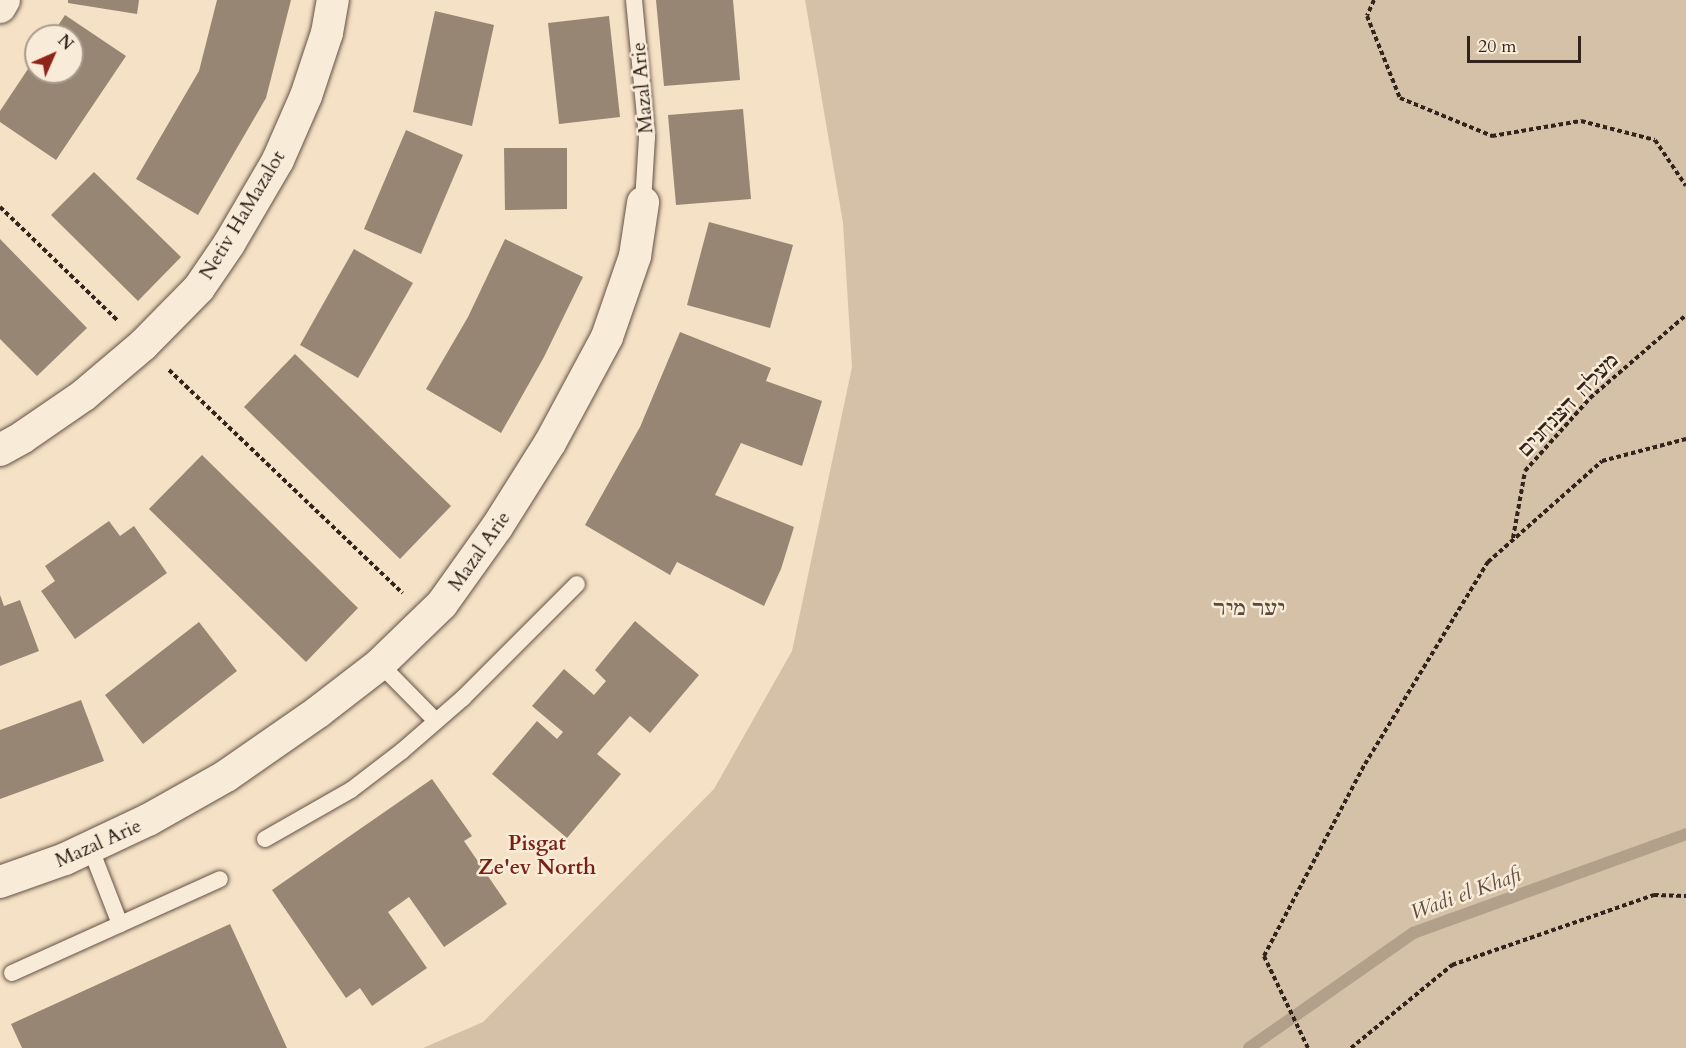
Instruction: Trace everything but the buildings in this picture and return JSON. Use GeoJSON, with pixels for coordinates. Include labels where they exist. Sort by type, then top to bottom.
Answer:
{"type":"FeatureCollection","features":[{"type":"Feature","properties":{"kind":"street"},"geometry":{"type":"LineString","coordinates":[[0,7],[4,0]]}},
{"type":"Feature","properties":{"kind":"street","name":"Netiv HaMazalot"},"geometry":{"type":"LineString","coordinates":[[0,450],[84,395],[143,345],[199,288],[229,244],[278,160],[306,96],[327,33],[333,0]]}},
{"type":"Feature","properties":{"kind":"street","name":"Mazal Arie"},"geometry":{"type":"LineString","coordinates":[[0,882],[90,847],[148,820],[226,776],[318,712],[380,664],[442,604],[503,518],[550,443],[607,337],[636,255],[643,203]]}},
{"type":"Feature","properties":{"kind":"lane","name":"Mazal Arie"},"geometry":{"type":"LineString","coordinates":[[633,0],[647,137],[643,203]]}},
{"type":"Feature","properties":{"kind":"lane"},"geometry":{"type":"LineString","coordinates":[[265,839],[351,790],[436,721],[463,698],[577,584]]}},
{"type":"Feature","properties":{"kind":"lane"},"geometry":{"type":"LineString","coordinates":[[380,664],[436,721]]}},
{"type":"Feature","properties":{"kind":"lane"},"geometry":{"type":"LineString","coordinates":[[90,847],[120,924]]}},
{"type":"Feature","properties":{"kind":"lane"},"geometry":{"type":"LineString","coordinates":[[12,973],[220,879]]}},
{"type":"Feature","properties":{"kind":"path"},"geometry":{"type":"LineString","coordinates":[[1374,0],[1368,16],[1400,98],[1492,136],[1581,121],[1655,141],[1686,186]]}},
{"type":"Feature","properties":{"kind":"path"},"geometry":{"type":"LineString","coordinates":[[0,207],[428,618]]}},
{"type":"Feature","properties":{"kind":"path","name":"מעלה הצנחנים"},"geometry":{"type":"LineString","coordinates":[[1513,540],[1525,471],[1590,398],[1686,315]]}},
{"type":"Feature","properties":{"kind":"path"},"geometry":{"type":"LineString","coordinates":[[1308,1048],[1264,956],[1365,764],[1488,562],[1602,461],[1686,439]]}},
{"type":"Feature","properties":{"kind":"path"},"geometry":{"type":"LineString","coordinates":[[1351,1048],[1452,965],[1654,895],[1686,896]]}},
{"type":"Feature","properties":{"kind":"green space","name":"יער מיר"},"geometry":{"type":"Polygon","coordinates":[[[805,0],[1686,0],[1686,1048],[423,1048],[483,1022],[714,789],[792,651],[852,367],[843,223],[805,0]]]}},
{"type":"Feature","properties":{"kind":"waterway","name":"Wadi el Khafi"},"geometry":{"type":"LineString","coordinates":[[1249,1048],[1413,933],[1686,834]]}},
{"type":"Feature","properties":{"kind":"district","name":"Pisgat Ze'ev North"},"geometry":{"type":"Point","coordinates":[537,856]}}]}
